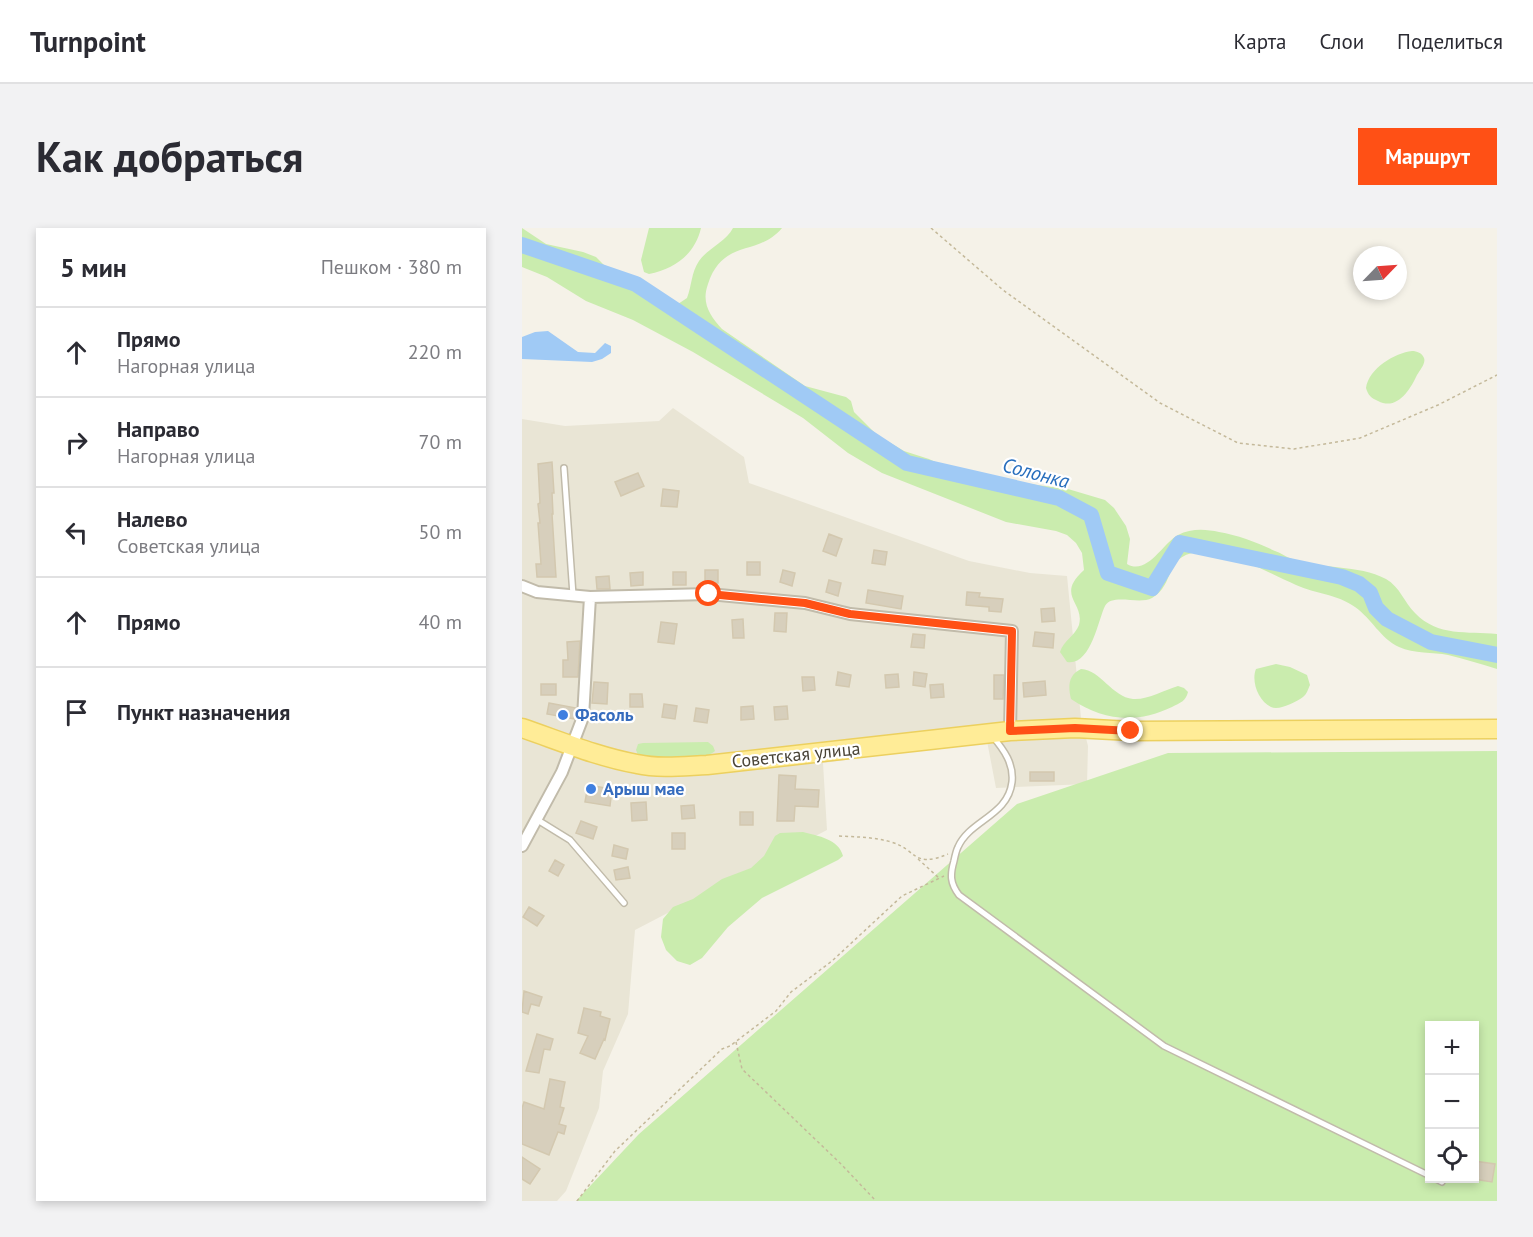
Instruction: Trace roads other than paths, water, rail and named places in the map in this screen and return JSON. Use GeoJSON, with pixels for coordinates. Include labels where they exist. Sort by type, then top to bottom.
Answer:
{"type":"FeatureCollection","features":[{"type":"Feature","properties":{"kind":"main road","name":"Советская улица"},"geometry":{"type":"LineString","coordinates":[[522,728],[639,765],[665,767],[719,764],[1010,731],[1075,728],[1131,731],[1497,729]]}},
{"type":"Feature","properties":{"kind":"street"},"geometry":{"type":"LineString","coordinates":[[522,586],[537,592],[590,597],[709,594],[805,603],[850,614],[1012,631],[1010,731]]}},
{"type":"Feature","properties":{"kind":"street"},"geometry":{"type":"LineString","coordinates":[[522,846],[526,829],[536,819],[562,772],[583,717],[590,597]]}},
{"type":"Feature","properties":{"kind":"lane"},"geometry":{"type":"LineString","coordinates":[[564,468],[573,596]]}},
{"type":"Feature","properties":{"kind":"lane"},"geometry":{"type":"LineString","coordinates":[[990,733],[1003,749],[1011,766],[1011,793],[1004,804],[967,835],[958,846],[950,873],[952,885],[959,895],[1164,1046],[1425,1174]]}},
{"type":"Feature","properties":{"kind":"lane"},"geometry":{"type":"LineString","coordinates":[[536,819],[570,840],[624,903]]}},
{"type":"Feature","properties":{"kind":"water"},"geometry":{"type":"Polygon","coordinates":[[[548,331],[578,352],[595,353],[605,343],[611,346],[611,353],[592,362],[522,359],[522,337],[535,332],[548,331]]]}},
{"type":"Feature","properties":{"kind":"waterway","name":"Солонка"},"geometry":{"type":"LineString","coordinates":[[522,245],[636,284],[907,463],[1059,498],[1091,515],[1108,573],[1152,588],[1180,543],[1342,577],[1359,584],[1370,593],[1376,608],[1387,619],[1431,642],[1497,655]]}},
{"type":"Feature","properties":{"kind":"place","name":"Фасоль"},"geometry":{"type":"Point","coordinates":[563,715]}},
{"type":"Feature","properties":{"kind":"place","name":"Арыш мае"},"geometry":{"type":"Point","coordinates":[591,789]}}]}
